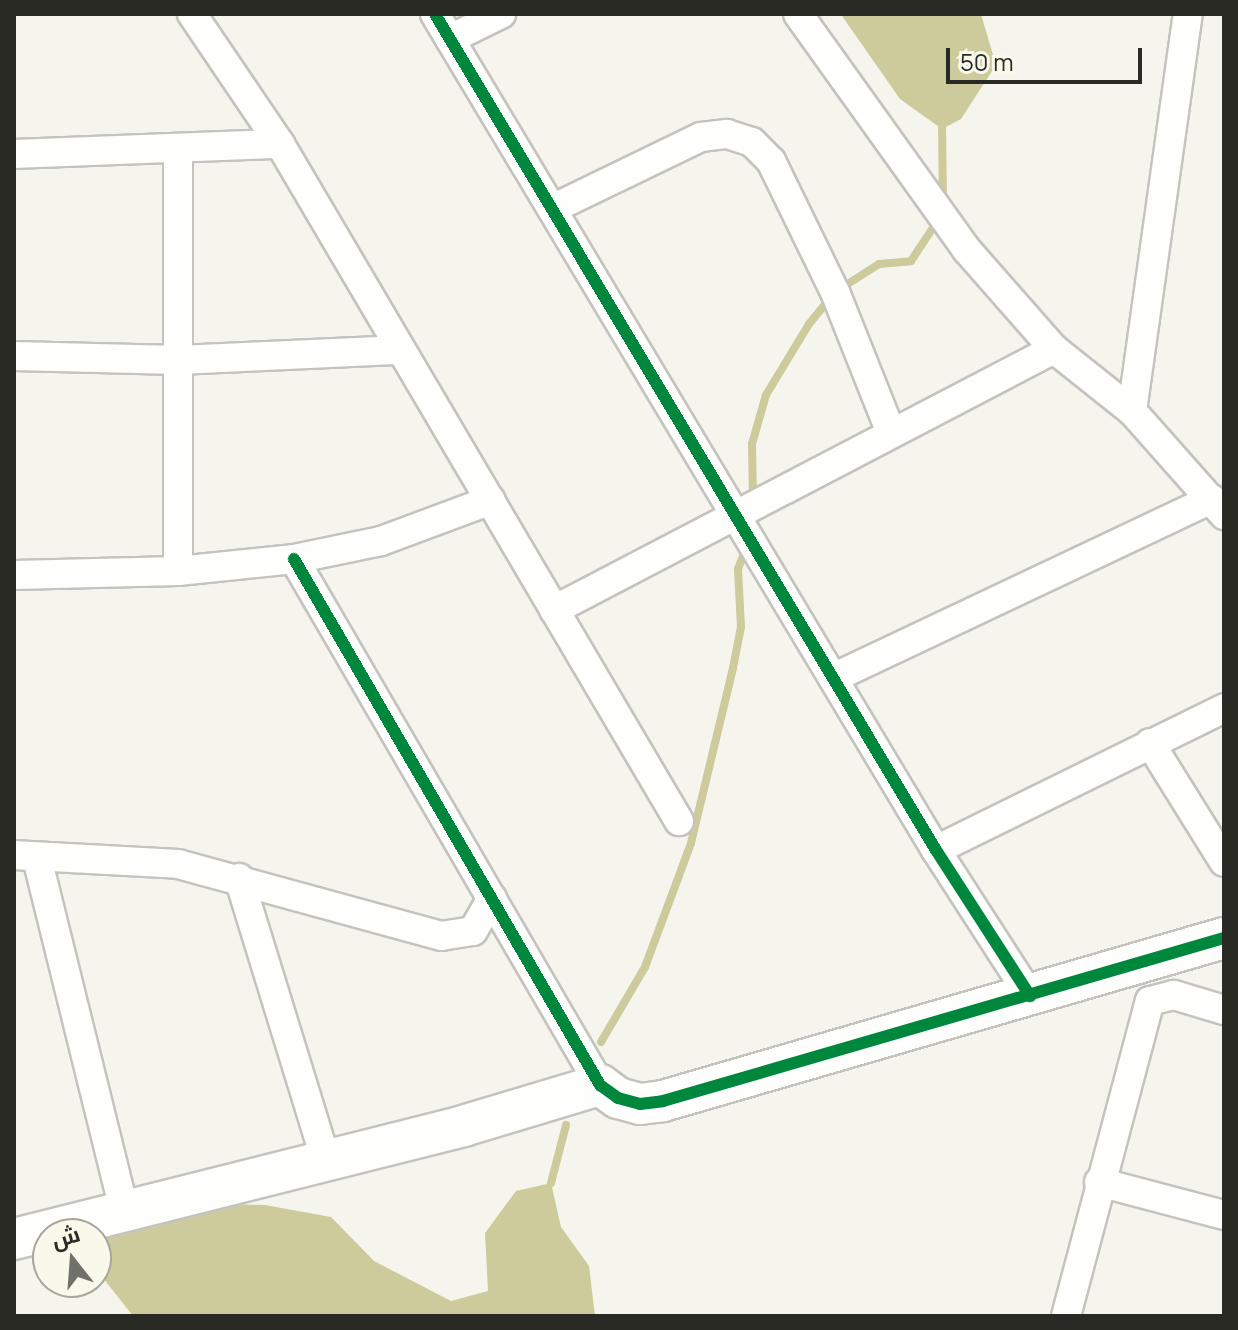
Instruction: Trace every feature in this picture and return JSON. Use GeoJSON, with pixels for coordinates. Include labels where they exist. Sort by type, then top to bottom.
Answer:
{"type":"FeatureCollection","features":[{"type":"Feature","properties":{"kind":"street"},"geometry":{"type":"LineString","coordinates":[[192,14],[280,144],[679,821]]}},
{"type":"Feature","properties":{"kind":"street"},"geometry":{"type":"LineString","coordinates":[[435,14],[936,850],[1030,996]]}},
{"type":"Feature","properties":{"kind":"street"},"geometry":{"type":"LineString","coordinates":[[450,39],[501,14]]}},
{"type":"Feature","properties":{"kind":"street"},"geometry":{"type":"LineString","coordinates":[[798,14],[967,250],[1054,349],[1132,411],[1218,507],[833,678]]}},
{"type":"Feature","properties":{"kind":"street"},"geometry":{"type":"LineString","coordinates":[[1132,411],[1188,14]]}},
{"type":"Feature","properties":{"kind":"street"},"geometry":{"type":"LineString","coordinates":[[552,209],[701,137],[727,134],[752,142],[771,161],[835,292],[891,433]]}},
{"type":"Feature","properties":{"kind":"street"},"geometry":{"type":"LineString","coordinates":[[14,154],[280,144]]}},
{"type":"Feature","properties":{"kind":"street"},"geometry":{"type":"LineString","coordinates":[[178,148],[178,571]]}},
{"type":"Feature","properties":{"kind":"street"},"geometry":{"type":"LineString","coordinates":[[554,610],[1054,349]]}},
{"type":"Feature","properties":{"kind":"street"},"geometry":{"type":"LineString","coordinates":[[14,356],[178,360],[401,350]]}},
{"type":"Feature","properties":{"kind":"street"},"geometry":{"type":"LineString","coordinates":[[14,575],[178,571],[294,559],[381,541],[491,500]]}},
{"type":"Feature","properties":{"kind":"street"},"geometry":{"type":"LineString","coordinates":[[294,559],[600,1085],[618,1098],[640,1104],[663,1101],[1030,996],[1153,979],[1224,938]]}},
{"type":"Feature","properties":{"kind":"street"},"geometry":{"type":"LineString","coordinates":[[936,850],[1224,708]]}},
{"type":"Feature","properties":{"kind":"street"},"geometry":{"type":"LineString","coordinates":[[1150,743],[1224,862]]}},
{"type":"Feature","properties":{"kind":"street"},"geometry":{"type":"LineString","coordinates":[[124,1210],[25,857],[178,864],[239,878],[441,936],[473,931],[492,898]]}},
{"type":"Feature","properties":{"kind":"street"},"geometry":{"type":"LineString","coordinates":[[239,878],[325,1158]]}},
{"type":"Feature","properties":{"kind":"street"},"geometry":{"type":"LineString","coordinates":[[1153,979],[1224,1010]]}},
{"type":"Feature","properties":{"kind":"street"},"geometry":{"type":"LineString","coordinates":[[1066,1316],[1153,979]]}},
{"type":"Feature","properties":{"kind":"street"},"geometry":{"type":"LineString","coordinates":[[14,1239],[325,1158],[463,1126],[600,1085]]}},
{"type":"Feature","properties":{"kind":"street"},"geometry":{"type":"LineString","coordinates":[[1099,1182],[1224,1215]]}},
{"type":"Feature","properties":{"kind":"shaded area"},"geometry":{"type":"Polygon","coordinates":[[[981,14],[996,65],[961,119],[942,129],[900,99],[842,16],[981,14]]]}},
{"type":"Feature","properties":{"kind":"shaded area"},"geometry":{"type":"Polygon","coordinates":[[[551,1183],[561,1227],[589,1266],[595,1316],[133,1316],[112,1289],[112,1230],[204,1204],[265,1205],[331,1217],[374,1261],[451,1301],[488,1291],[485,1233],[516,1191],[551,1183]]]}},
{"type":"Feature","properties":{"kind":"waterway"},"geometry":{"type":"LineString","coordinates":[[942,121],[943,204]]}},
{"type":"Feature","properties":{"kind":"waterway"},"geometry":{"type":"LineString","coordinates":[[753,501],[752,444],[766,395],[809,324],[835,292],[879,264],[911,261],[938,220]]}},
{"type":"Feature","properties":{"kind":"waterway"},"geometry":{"type":"LineString","coordinates":[[601,1042],[645,967],[691,843],[741,627],[738,569],[747,546]]}},
{"type":"Feature","properties":{"kind":"waterway"},"geometry":{"type":"LineString","coordinates":[[551,1183],[566,1125]]}},
{"type":"Feature","properties":{"kind":"cycle path"},"geometry":{"type":"LineString","coordinates":[[435,14],[936,850],[1030,996]]}},
{"type":"Feature","properties":{"kind":"cycle path"},"geometry":{"type":"LineString","coordinates":[[294,559],[600,1085],[618,1098],[640,1104],[663,1101],[1224,938]]}}]}
